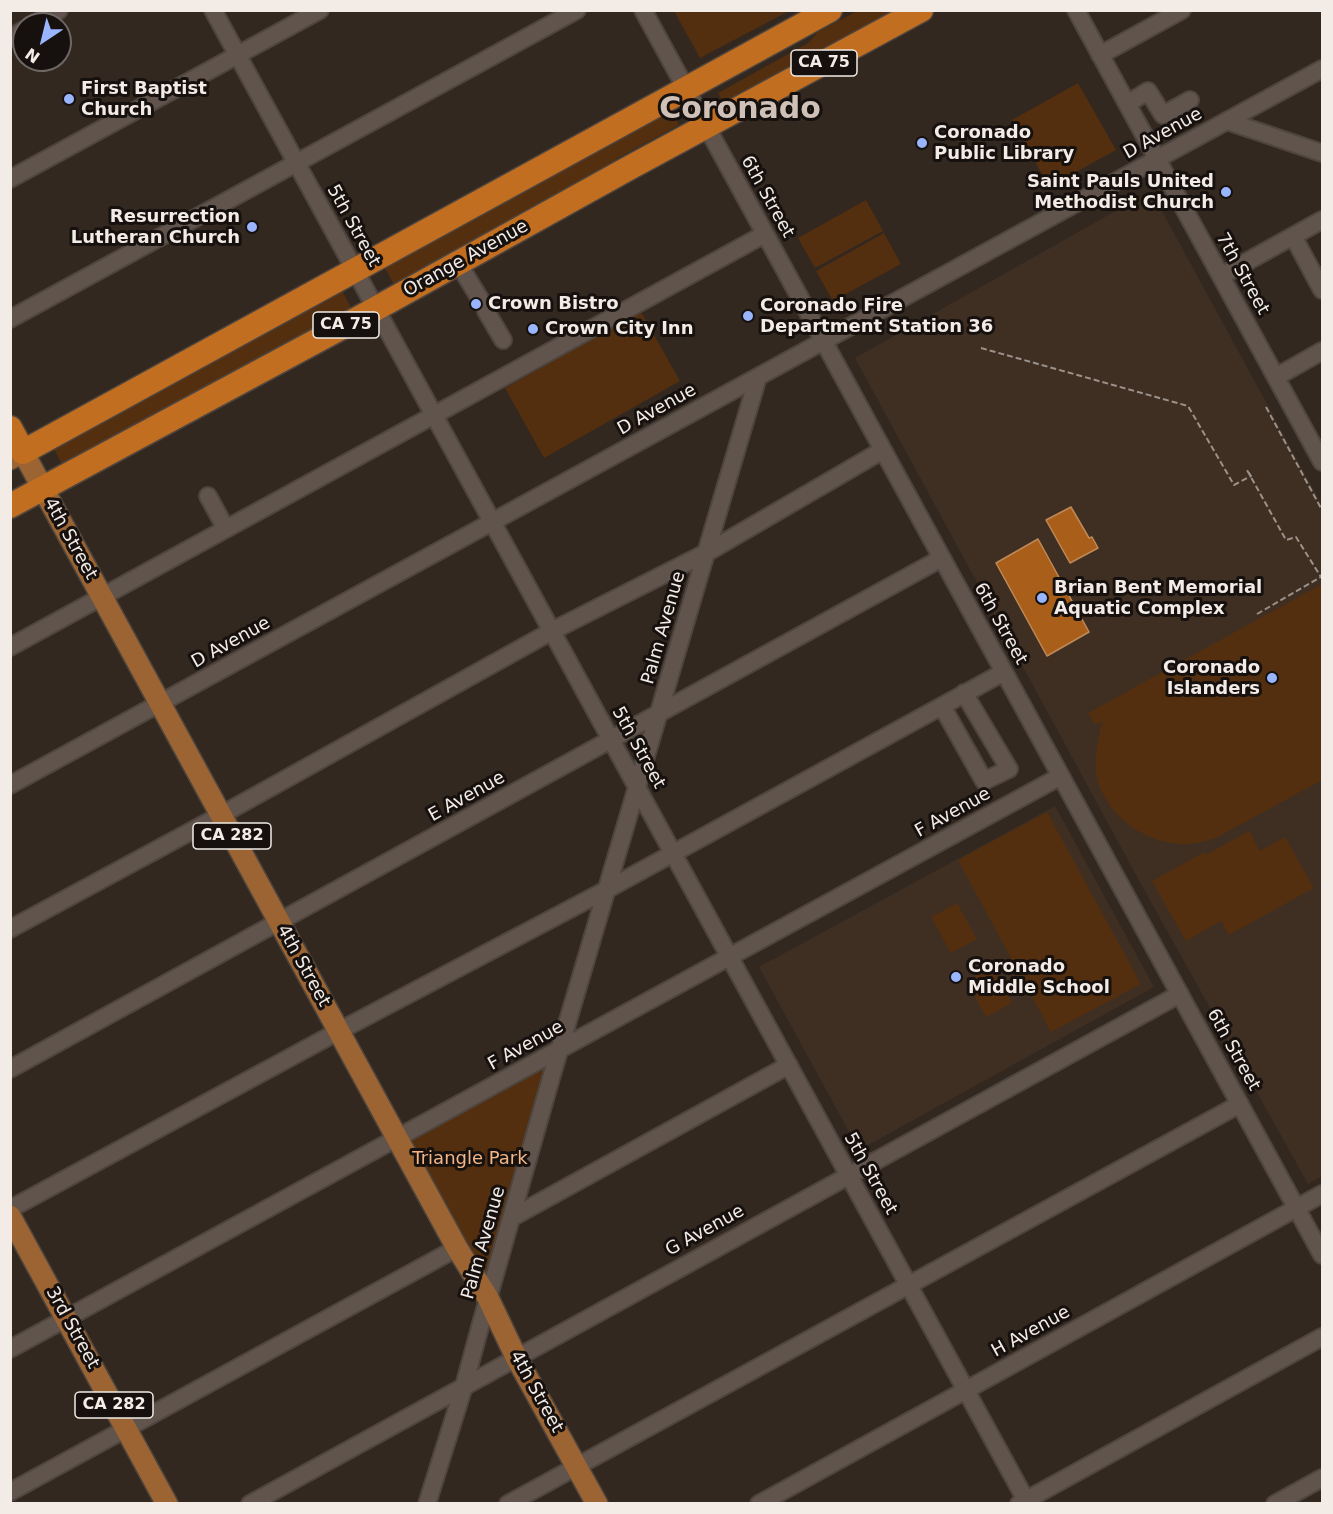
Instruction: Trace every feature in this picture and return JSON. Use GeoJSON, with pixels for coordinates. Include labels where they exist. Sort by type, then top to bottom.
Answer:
{"type":"FeatureCollection","features":[{"type":"Feature","properties":{"kind":"highway","name":"CA 75"},"geometry":{"type":"LineString","coordinates":[[17,455],[830,10]]}},
{"type":"Feature","properties":{"kind":"highway","name":"Orange Avenue"},"geometry":{"type":"LineString","coordinates":[[10,506],[376,309],[629,168],[921,10]]}},
{"type":"Feature","properties":{"kind":"highway","name":"4th Street"},"geometry":{"type":"LineString","coordinates":[[10,428],[17,455]]}},
{"type":"Feature","properties":{"kind":"main road","name":"4th Street"},"geometry":{"type":"LineString","coordinates":[[17,455],[43,489],[457,1248],[488,1298],[516,1357],[597,1503]]}},
{"type":"Feature","properties":{"kind":"main road","name":"3rd Street"},"geometry":{"type":"LineString","coordinates":[[10,1216],[167,1503]]}},
{"type":"Feature","properties":{"kind":"street","name":"5th Street"},"geometry":{"type":"LineString","coordinates":[[213,10],[909,1285],[1024,1502]]}},
{"type":"Feature","properties":{"kind":"street"},"geometry":{"type":"LineString","coordinates":[[10,179],[320,10]]}},
{"type":"Feature","properties":{"kind":"street"},"geometry":{"type":"LineString","coordinates":[[10,319],[577,10]]}},
{"type":"Feature","properties":{"kind":"street","name":"6th Street"},"geometry":{"type":"LineString","coordinates":[[643,10],[1323,1255]]}},
{"type":"Feature","properties":{"kind":"street","name":"7th Street"},"geometry":{"type":"LineString","coordinates":[[1076,10],[1323,462]]}},
{"type":"Feature","properties":{"kind":"street"},"geometry":{"type":"LineString","coordinates":[[1100,55],[1182,10]]}},
{"type":"Feature","properties":{"kind":"street","name":"D Avenue"},"geometry":{"type":"LineString","coordinates":[[10,785],[1323,69]]}},
{"type":"Feature","properties":{"kind":"street"},"geometry":{"type":"LineString","coordinates":[[1127,104],[1148,91],[1163,115],[1190,100]]}},
{"type":"Feature","properties":{"kind":"street"},"geometry":{"type":"LineString","coordinates":[[1227,121],[1323,153]]}},
{"type":"Feature","properties":{"kind":"street"},"geometry":{"type":"LineString","coordinates":[[1221,276],[1323,220]]}},
{"type":"Feature","properties":{"kind":"street"},"geometry":{"type":"LineString","coordinates":[[10,646],[765,234]]}},
{"type":"Feature","properties":{"kind":"street"},"geometry":{"type":"LineString","coordinates":[[1293,236],[1323,290]]}},
{"type":"Feature","properties":{"kind":"street"},"geometry":{"type":"LineString","coordinates":[[458,263],[503,340]]}},
{"type":"Feature","properties":{"kind":"street"},"geometry":{"type":"LineString","coordinates":[[1276,377],[1323,351]]}},
{"type":"Feature","properties":{"kind":"street","name":"Palm Avenue"},"geometry":{"type":"LineString","coordinates":[[427,1503],[464,1386],[511,1218],[758,377]]}},
{"type":"Feature","properties":{"kind":"street"},"geometry":{"type":"LineString","coordinates":[[10,929],[552,631],[706,553],[883,450]]}},
{"type":"Feature","properties":{"kind":"street"},"geometry":{"type":"LineString","coordinates":[[208,496],[225,529]]}},
{"type":"Feature","properties":{"kind":"street","name":"E Avenue"},"geometry":{"type":"LineString","coordinates":[[10,1069],[942,558]]}},
{"type":"Feature","properties":{"kind":"street"},"geometry":{"type":"LineString","coordinates":[[10,1209],[608,889],[1004,672]]}},
{"type":"Feature","properties":{"kind":"street"},"geometry":{"type":"LineString","coordinates":[[942,706],[984,781],[1009,769],[964,693]]}},
{"type":"Feature","properties":{"kind":"street","name":"F Avenue"},"geometry":{"type":"LineString","coordinates":[[10,1349],[1061,776]]}},
{"type":"Feature","properties":{"kind":"street","name":"G Avenue"},"geometry":{"type":"LineString","coordinates":[[250,1503],[1180,994]]}},
{"type":"Feature","properties":{"kind":"street"},"geometry":{"type":"LineString","coordinates":[[511,1218],[789,1065]]}},
{"type":"Feature","properties":{"kind":"street"},"geometry":{"type":"LineString","coordinates":[[508,1503],[1240,1104]]}},
{"type":"Feature","properties":{"kind":"street","name":"H Avenue"},"geometry":{"type":"LineString","coordinates":[[759,1503],[1323,1194]]}},
{"type":"Feature","properties":{"kind":"street"},"geometry":{"type":"LineString","coordinates":[[10,1492],[457,1248]]}},
{"type":"Feature","properties":{"kind":"street"},"geometry":{"type":"LineString","coordinates":[[1024,1502],[1323,1337]]}},
{"type":"Feature","properties":{"kind":"street"},"geometry":{"type":"LineString","coordinates":[[1275,1503],[1323,1478]]}},
{"type":"Feature","properties":{"kind":"path"},"geometry":{"type":"LineString","coordinates":[[981,348],[1188,406],[1234,484],[1251,476],[1247,470],[1286,540],[1296,537],[1322,576],[1257,614]]}},
{"type":"Feature","properties":{"kind":"path"},"geometry":{"type":"LineString","coordinates":[[1266,407],[1323,510]]}},
{"type":"Feature","properties":{"kind":"shaded area"},"geometry":{"type":"Polygon","coordinates":[[[1151,191],[1322,505],[1322,1176],[1308,1184],[1141,884],[855,358],[1151,191]]]}},
{"type":"Feature","properties":{"kind":"shaded area","name":"Brian Bent Memorial Aquatic Complex"},"geometry":{"type":"Polygon","coordinates":[[[1071,507],[1089,538],[1092,537],[1098,548],[1070,563],[1046,520],[1071,507]]]}},
{"type":"Feature","properties":{"kind":"shaded area","name":"Brian Bent Memorial Aquatic Complex"},"geometry":{"type":"Polygon","coordinates":[[[1038,539],[1089,632],[1047,656],[996,563],[1038,539]]]}},
{"type":"Feature","properties":{"kind":"shaded area","name":"Coronado Middle School"},"geometry":{"type":"Polygon","coordinates":[[[1055,806],[1154,987],[859,1150],[759,967],[1055,806]]]}},
{"type":"Feature","properties":{"kind":"green space"},"geometry":{"type":"Polygon","coordinates":[[[674,11],[789,11],[700,58],[674,11]]]}},
{"type":"Feature","properties":{"kind":"green space"},"geometry":{"type":"Polygon","coordinates":[[[857,11],[904,11],[726,107],[718,93],[808,43],[818,32],[857,11]]]}},
{"type":"Feature","properties":{"kind":"green space"},"geometry":{"type":"Polygon","coordinates":[[[1078,83],[1116,150],[1049,187],[1012,120],[1078,83]]]}},
{"type":"Feature","properties":{"kind":"green space"},"geometry":{"type":"Polygon","coordinates":[[[672,111],[679,125],[616,159],[601,174],[395,287],[385,268],[672,111]]]}},
{"type":"Feature","properties":{"kind":"green space"},"geometry":{"type":"Polygon","coordinates":[[[866,200],[883,231],[815,268],[798,238],[866,200]]]}},
{"type":"Feature","properties":{"kind":"green space"},"geometry":{"type":"Polygon","coordinates":[[[884,233],[901,264],[833,301],[816,271],[884,233]]]}},
{"type":"Feature","properties":{"kind":"green space"},"geometry":{"type":"Polygon","coordinates":[[[342,290],[352,310],[63,466],[54,449],[342,290]]]}},
{"type":"Feature","properties":{"kind":"green space"},"geometry":{"type":"Polygon","coordinates":[[[641,312],[680,381],[544,458],[505,388],[641,312]]]}},
{"type":"Feature","properties":{"kind":"green space"},"geometry":{"type":"Polygon","coordinates":[[[1322,584],[1322,780],[1216,838],[1197,843],[1171,843],[1157,840],[1133,828],[1113,809],[1099,785],[1096,753],[1103,721],[1095,725],[1088,713],[1322,584]]]}},
{"type":"Feature","properties":{"kind":"green space"},"geometry":{"type":"Polygon","coordinates":[[[1047,812],[1141,984],[1051,1032],[958,860],[1047,812]]]}},
{"type":"Feature","properties":{"kind":"green space"},"geometry":{"type":"Polygon","coordinates":[[[1249,831],[1260,851],[1285,837],[1314,888],[1229,935],[1221,921],[1186,941],[1152,881],[1204,852],[1206,855],[1249,831]]]}},
{"type":"Feature","properties":{"kind":"green space"},"geometry":{"type":"Polygon","coordinates":[[[957,903],[977,939],[951,953],[931,917],[957,903]]]}},
{"type":"Feature","properties":{"kind":"green space"},"geometry":{"type":"Polygon","coordinates":[[[992,967],[1012,1003],[986,1017],[966,981],[992,967]]]}},
{"type":"Feature","properties":{"kind":"green space","name":"Triangle Park"},"geometry":{"type":"Polygon","coordinates":[[[557,1051],[485,1296],[400,1139],[557,1051]]]}},
{"type":"Feature","properties":{"kind":"place","name":"First Baptist Church"},"geometry":{"type":"Point","coordinates":[69,99]}},
{"type":"Feature","properties":{"kind":"place","name":"Coronado Public Library"},"geometry":{"type":"Point","coordinates":[922,143]}},
{"type":"Feature","properties":{"kind":"place","name":"Saint Pauls United Methodist Church"},"geometry":{"type":"Point","coordinates":[1226,192]}},
{"type":"Feature","properties":{"kind":"place","name":"Resurrection Lutheran Church"},"geometry":{"type":"Point","coordinates":[252,227]}},
{"type":"Feature","properties":{"kind":"place","name":"Crown Bistro"},"geometry":{"type":"Point","coordinates":[476,304]}},
{"type":"Feature","properties":{"kind":"place","name":"Coronado Fire Department Station 36"},"geometry":{"type":"Point","coordinates":[748,316]}},
{"type":"Feature","properties":{"kind":"place","name":"Crown City Inn"},"geometry":{"type":"Point","coordinates":[533,329]}},
{"type":"Feature","properties":{"kind":"place","name":"Brian Bent Memorial Aquatic Complex"},"geometry":{"type":"Point","coordinates":[1042,598]}},
{"type":"Feature","properties":{"kind":"place","name":"Coronado Islanders"},"geometry":{"type":"Point","coordinates":[1272,678]}},
{"type":"Feature","properties":{"kind":"place","name":"Coronado Middle School"},"geometry":{"type":"Point","coordinates":[956,977]}},
{"type":"Feature","properties":{"kind":"district","name":"Coronado"},"geometry":{"type":"Point","coordinates":[740,110]}}]}
